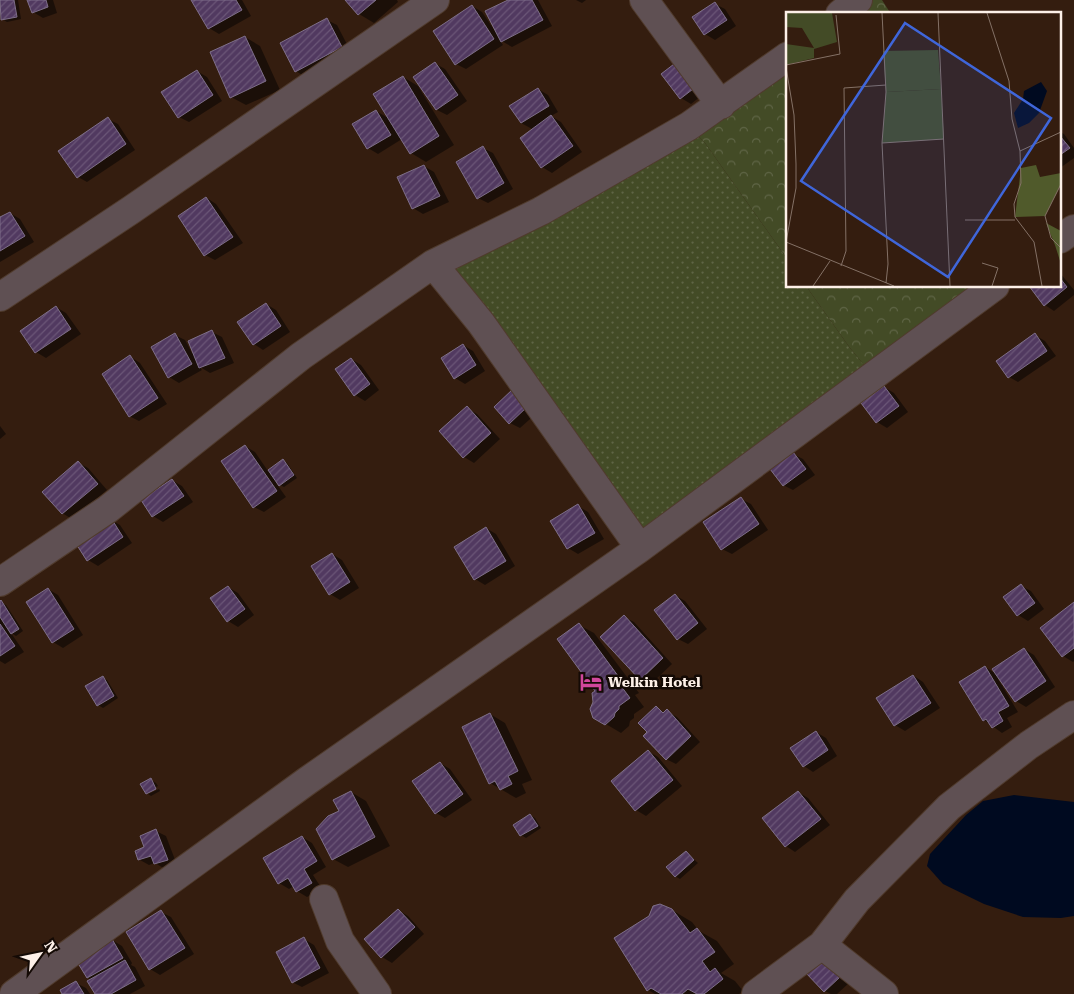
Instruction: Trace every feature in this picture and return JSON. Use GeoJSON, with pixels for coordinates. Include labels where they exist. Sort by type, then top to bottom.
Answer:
{"type":"FeatureCollection","features":[{"type":"Feature","properties":{"kind":"street"},"geometry":{"type":"LineString","coordinates":[[0,297],[132,210],[435,0]]}},
{"type":"Feature","properties":{"kind":"street"},"geometry":{"type":"LineString","coordinates":[[644,0],[721,105]]}},
{"type":"Feature","properties":{"kind":"street"},"geometry":{"type":"LineString","coordinates":[[843,12],[858,0]]}},
{"type":"Feature","properties":{"kind":"street"},"geometry":{"type":"LineString","coordinates":[[0,582],[108,509],[301,356],[433,264],[541,211],[690,126],[786,57]]}},
{"type":"Feature","properties":{"kind":"street"},"geometry":{"type":"LineString","coordinates":[[1062,238],[1074,229]]}},
{"type":"Feature","properties":{"kind":"street"},"geometry":{"type":"LineString","coordinates":[[433,264],[481,323],[640,548]]}},
{"type":"Feature","properties":{"kind":"street"},"geometry":{"type":"LineString","coordinates":[[14,994],[306,781],[640,548],[992,288]]}},
{"type":"Feature","properties":{"kind":"street"},"geometry":{"type":"LineString","coordinates":[[756,994],[822,944],[857,900],[949,807],[1029,745],[1074,715]]}},
{"type":"Feature","properties":{"kind":"street"},"geometry":{"type":"LineString","coordinates":[[324,899],[340,941],[377,994]]}},
{"type":"Feature","properties":{"kind":"street"},"geometry":{"type":"LineString","coordinates":[[822,944],[884,994]]}},
{"type":"Feature","properties":{"kind":"green space"},"geometry":{"type":"Polygon","coordinates":[[[858,0],[882,0],[890,12],[843,12],[858,0]]]}},
{"type":"Feature","properties":{"kind":"green space"},"geometry":{"type":"Polygon","coordinates":[[[786,57],[786,257],[705,143],[689,126],[786,57]]]}},
{"type":"Feature","properties":{"kind":"green space"},"geometry":{"type":"Polygon","coordinates":[[[689,126],[705,143],[786,257],[786,288],[807,288],[850,348],[873,376],[640,548],[433,264],[689,126]]]}},
{"type":"Feature","properties":{"kind":"green space"},"geometry":{"type":"Polygon","coordinates":[[[807,288],[992,288],[873,376],[850,348],[807,288]]]}},
{"type":"Feature","properties":{"kind":"water"},"geometry":{"type":"Polygon","coordinates":[[[1014,795],[1074,802],[1074,916],[1061,918],[1023,917],[984,904],[943,884],[927,866],[930,854],[966,815],[983,801],[1014,795]]]}},
{"type":"Feature","properties":{"kind":"building"},"geometry":{"type":"Polygon","coordinates":[[[0,0],[14,0],[17,17],[1,20],[0,0]]]}},
{"type":"Feature","properties":{"kind":"building"},"geometry":{"type":"Polygon","coordinates":[[[27,0],[46,0],[48,7],[32,13],[27,0]]]}},
{"type":"Feature","properties":{"kind":"building"},"geometry":{"type":"Polygon","coordinates":[[[191,0],[236,0],[242,10],[208,29],[191,0]]]}},
{"type":"Feature","properties":{"kind":"building"},"geometry":{"type":"Polygon","coordinates":[[[345,0],[376,0],[358,15],[345,0]]]}},
{"type":"Feature","properties":{"kind":"building"},"geometry":{"type":"Polygon","coordinates":[[[508,0],[532,0],[543,20],[501,42],[485,11],[508,0]]]}},
{"type":"Feature","properties":{"kind":"building"},"geometry":{"type":"Polygon","coordinates":[[[715,2],[727,20],[704,35],[692,17],[715,2]]]}},
{"type":"Feature","properties":{"kind":"building"},"geometry":{"type":"Polygon","coordinates":[[[472,5],[494,39],[455,65],[433,31],[472,5]]]}},
{"type":"Feature","properties":{"kind":"building"},"geometry":{"type":"Polygon","coordinates":[[[327,18],[342,47],[295,72],[280,43],[327,18]]]}},
{"type":"Feature","properties":{"kind":"building"},"geometry":{"type":"Polygon","coordinates":[[[245,36],[266,81],[230,98],[210,52],[245,36]]]}},
{"type":"Feature","properties":{"kind":"building"},"geometry":{"type":"Polygon","coordinates":[[[678,61],[697,86],[680,99],[661,74],[678,61]]]}},
{"type":"Feature","properties":{"kind":"building"},"geometry":{"type":"Polygon","coordinates":[[[435,62],[458,95],[436,110],[413,77],[435,62]]]}},
{"type":"Feature","properties":{"kind":"building"},"geometry":{"type":"Polygon","coordinates":[[[197,70],[213,95],[178,118],[161,92],[197,70]]]}},
{"type":"Feature","properties":{"kind":"building"},"geometry":{"type":"Polygon","coordinates":[[[403,76],[439,136],[410,154],[373,94],[403,76]]]}},
{"type":"Feature","properties":{"kind":"building"},"geometry":{"type":"Polygon","coordinates":[[[538,88],[549,106],[521,123],[509,106],[538,88]]]}},
{"type":"Feature","properties":{"kind":"building"},"geometry":{"type":"Polygon","coordinates":[[[376,110],[391,135],[367,149],[352,124],[376,110]]]}},
{"type":"Feature","properties":{"kind":"building"},"geometry":{"type":"Polygon","coordinates":[[[551,115],[573,146],[541,168],[520,138],[551,115]]]}},
{"type":"Feature","properties":{"kind":"building"},"geometry":{"type":"Polygon","coordinates":[[[108,117],[126,144],[77,178],[58,151],[108,117]]]}},
{"type":"Feature","properties":{"kind":"building"},"geometry":{"type":"Polygon","coordinates":[[[1062,138],[1070,148],[1062,154],[1062,138]]]}},
{"type":"Feature","properties":{"kind":"building"},"geometry":{"type":"Polygon","coordinates":[[[483,146],[504,183],[477,199],[456,162],[483,146]]]}},
{"type":"Feature","properties":{"kind":"building"},"geometry":{"type":"Polygon","coordinates":[[[424,165],[440,196],[412,209],[397,177],[424,165]]]}},
{"type":"Feature","properties":{"kind":"building"},"geometry":{"type":"Polygon","coordinates":[[[206,197],[233,237],[204,256],[178,216],[206,197]]]}},
{"type":"Feature","properties":{"kind":"building"},"geometry":{"type":"Polygon","coordinates":[[[10,212],[25,236],[0,251],[0,217],[10,212]]]}},
{"type":"Feature","properties":{"kind":"building"},"geometry":{"type":"Polygon","coordinates":[[[1062,281],[1067,287],[1044,306],[1030,288],[1062,288],[1062,281]]]}},
{"type":"Feature","properties":{"kind":"building"},"geometry":{"type":"Polygon","coordinates":[[[266,303],[281,326],[253,345],[237,322],[266,303]]]}},
{"type":"Feature","properties":{"kind":"building"},"geometry":{"type":"Polygon","coordinates":[[[56,306],[71,329],[35,353],[20,331],[56,306]]]}},
{"type":"Feature","properties":{"kind":"building"},"geometry":{"type":"Polygon","coordinates":[[[212,330],[225,358],[199,368],[188,341],[212,330]]]}},
{"type":"Feature","properties":{"kind":"building"},"geometry":{"type":"Polygon","coordinates":[[[175,333],[192,364],[168,378],[151,347],[175,333]]]}},
{"type":"Feature","properties":{"kind":"building"},"geometry":{"type":"Polygon","coordinates":[[[1035,333],[1047,351],[1008,378],[996,361],[1035,333]]]}},
{"type":"Feature","properties":{"kind":"building"},"geometry":{"type":"Polygon","coordinates":[[[463,344],[476,365],[454,379],[441,358],[463,344]]]}},
{"type":"Feature","properties":{"kind":"building"},"geometry":{"type":"Polygon","coordinates":[[[130,355],[158,398],[129,417],[102,374],[130,355]]]}},
{"type":"Feature","properties":{"kind":"building"},"geometry":{"type":"Polygon","coordinates":[[[351,358],[370,384],[354,396],[335,369],[351,358]]]}},
{"type":"Feature","properties":{"kind":"building"},"geometry":{"type":"Polygon","coordinates":[[[884,386],[899,406],[876,423],[861,403],[884,386]]]}},
{"type":"Feature","properties":{"kind":"building"},"geometry":{"type":"Polygon","coordinates":[[[513,389],[528,406],[509,424],[494,407],[513,389]]]}},
{"type":"Feature","properties":{"kind":"building"},"geometry":{"type":"Polygon","coordinates":[[[467,406],[491,433],[463,458],[439,431],[467,406]]]}},
{"type":"Feature","properties":{"kind":"building"},"geometry":{"type":"Polygon","coordinates":[[[245,445],[277,491],[253,508],[221,461],[245,445]]]}},
{"type":"Feature","properties":{"kind":"building"},"geometry":{"type":"Polygon","coordinates":[[[793,452],[806,469],[783,486],[770,469],[793,452]]]}},
{"type":"Feature","properties":{"kind":"building"},"geometry":{"type":"Polygon","coordinates":[[[283,459],[294,475],[279,486],[268,470],[283,459]]]}},
{"type":"Feature","properties":{"kind":"building"},"geometry":{"type":"Polygon","coordinates":[[[78,461],[98,484],[62,514],[42,492],[78,461]]]}},
{"type":"Feature","properties":{"kind":"building"},"geometry":{"type":"Polygon","coordinates":[[[172,479],[184,496],[152,517],[141,500],[172,479]]]}},
{"type":"Feature","properties":{"kind":"building"},"geometry":{"type":"Polygon","coordinates":[[[741,497],[759,524],[721,550],[703,522],[741,497]]]}},
{"type":"Feature","properties":{"kind":"building"},"geometry":{"type":"Polygon","coordinates":[[[578,504],[595,533],[567,549],[550,521],[578,504]]]}},
{"type":"Feature","properties":{"kind":"building"},"geometry":{"type":"Polygon","coordinates":[[[111,518],[123,537],[87,561],[75,542],[111,518]]]}},
{"type":"Feature","properties":{"kind":"building"},"geometry":{"type":"Polygon","coordinates":[[[486,527],[506,561],[474,580],[454,547],[486,527]]]}},
{"type":"Feature","properties":{"kind":"building"},"geometry":{"type":"Polygon","coordinates":[[[332,553],[350,582],[329,595],[311,566],[332,553]]]}},
{"type":"Feature","properties":{"kind":"building"},"geometry":{"type":"Polygon","coordinates":[[[1021,584],[1035,603],[1017,616],[1003,597],[1021,584]]]}},
{"type":"Feature","properties":{"kind":"building"},"geometry":{"type":"Polygon","coordinates":[[[228,586],[245,609],[227,622],[210,598],[228,586]]]}},
{"type":"Feature","properties":{"kind":"building"},"geometry":{"type":"Polygon","coordinates":[[[48,588],[74,629],[52,643],[26,602],[48,588]]]}},
{"type":"Feature","properties":{"kind":"building"},"geometry":{"type":"Polygon","coordinates":[[[675,594],[698,623],[677,640],[654,610],[675,594]]]}},
{"type":"Feature","properties":{"kind":"building"},"geometry":{"type":"Polygon","coordinates":[[[1,600],[19,629],[11,634],[0,617],[1,600]]]}},
{"type":"Feature","properties":{"kind":"building"},"geometry":{"type":"Polygon","coordinates":[[[1074,602],[1074,648],[1062,657],[1040,628],[1074,602]]]}},
{"type":"Feature","properties":{"kind":"building"},"geometry":{"type":"Polygon","coordinates":[[[624,615],[663,658],[640,680],[600,637],[624,615]]]}},
{"type":"Feature","properties":{"kind":"building"},"geometry":{"type":"Polygon","coordinates":[[[579,623],[624,684],[621,686],[630,698],[619,706],[614,717],[605,725],[593,718],[590,709],[593,702],[592,693],[595,691],[557,639],[579,623]]]}},
{"type":"Feature","properties":{"kind":"building"},"geometry":{"type":"Polygon","coordinates":[[[0,624],[15,646],[0,656],[0,624]]]}},
{"type":"Feature","properties":{"kind":"building"},"geometry":{"type":"Polygon","coordinates":[[[1024,648],[1046,681],[1015,702],[992,669],[1024,648]]]}},
{"type":"Feature","properties":{"kind":"building"},"geometry":{"type":"Polygon","coordinates":[[[985,666],[1009,706],[998,712],[1003,721],[992,728],[986,719],[983,721],[959,682],[985,666]]]}},
{"type":"Feature","properties":{"kind":"building"},"geometry":{"type":"Polygon","coordinates":[[[913,675],[931,703],[894,726],[876,698],[913,675]]]}},
{"type":"Feature","properties":{"kind":"building"},"geometry":{"type":"Polygon","coordinates":[[[103,676],[114,696],[97,706],[85,686],[103,676]]]}},
{"type":"Feature","properties":{"kind":"building"},"geometry":{"type":"Polygon","coordinates":[[[656,706],[663,713],[667,709],[691,736],[666,760],[643,736],[647,732],[638,723],[656,706]]]}},
{"type":"Feature","properties":{"kind":"building"},"geometry":{"type":"Polygon","coordinates":[[[490,713],[518,771],[508,776],[512,784],[500,790],[495,781],[489,784],[462,727],[490,713]]]}},
{"type":"Feature","properties":{"kind":"building"},"geometry":{"type":"Polygon","coordinates":[[[816,731],[828,750],[803,767],[790,748],[816,731]]]}},
{"type":"Feature","properties":{"kind":"building"},"geometry":{"type":"Polygon","coordinates":[[[648,750],[673,780],[635,811],[611,781],[648,750]]]}},
{"type":"Feature","properties":{"kind":"building"},"geometry":{"type":"Polygon","coordinates":[[[440,762],[463,794],[435,814],[412,781],[440,762]]]}},
{"type":"Feature","properties":{"kind":"building"},"geometry":{"type":"Polygon","coordinates":[[[151,778],[156,789],[146,794],[140,784],[151,778]]]}},
{"type":"Feature","properties":{"kind":"building"},"geometry":{"type":"Polygon","coordinates":[[[351,791],[375,837],[332,860],[316,829],[328,816],[339,811],[333,800],[351,791]]]}},
{"type":"Feature","properties":{"kind":"building"},"geometry":{"type":"Polygon","coordinates":[[[798,791],[821,819],[785,847],[762,818],[798,791]]]}},
{"type":"Feature","properties":{"kind":"building"},"geometry":{"type":"Polygon","coordinates":[[[530,814],[538,826],[520,836],[513,825],[530,814]]]}},
{"type":"Feature","properties":{"kind":"building"},"geometry":{"type":"Polygon","coordinates":[[[156,829],[168,860],[154,864],[151,856],[138,860],[135,851],[144,847],[140,836],[156,829]]]}},
{"type":"Feature","properties":{"kind":"building"},"geometry":{"type":"Polygon","coordinates":[[[302,836],[317,861],[304,869],[312,883],[296,892],[288,878],[278,884],[263,858],[302,836]]]}},
{"type":"Feature","properties":{"kind":"building"},"geometry":{"type":"Polygon","coordinates":[[[686,851],[694,860],[675,877],[666,867],[686,851]]]}},
{"type":"Feature","properties":{"kind":"building"},"geometry":{"type":"Polygon","coordinates":[[[660,904],[672,909],[690,933],[697,928],[715,952],[702,961],[710,972],[715,968],[723,979],[704,994],[697,994],[688,989],[682,994],[661,994],[651,988],[647,991],[614,938],[649,916],[653,906],[660,904]]]}},
{"type":"Feature","properties":{"kind":"building"},"geometry":{"type":"Polygon","coordinates":[[[398,909],[415,927],[381,958],[364,939],[398,909]]]}},
{"type":"Feature","properties":{"kind":"building"},"geometry":{"type":"Polygon","coordinates":[[[161,910],[185,948],[149,970],[126,932],[161,910]]]}},
{"type":"Feature","properties":{"kind":"building"},"geometry":{"type":"Polygon","coordinates":[[[304,937],[320,968],[292,983],[276,952],[304,937]]]}},
{"type":"Feature","properties":{"kind":"building"},"geometry":{"type":"Polygon","coordinates":[[[112,939],[123,958],[87,978],[76,960],[112,939]]]}},
{"type":"Feature","properties":{"kind":"building"},"geometry":{"type":"Polygon","coordinates":[[[821,957],[840,977],[824,992],[805,972],[821,957]]]}},
{"type":"Feature","properties":{"kind":"building"},"geometry":{"type":"Polygon","coordinates":[[[125,960],[136,980],[111,994],[95,994],[87,981],[125,960]]]}},
{"type":"Feature","properties":{"kind":"building"},"geometry":{"type":"Polygon","coordinates":[[[76,981],[84,994],[62,994],[60,990],[76,981]]]}},
{"type":"Feature","properties":{"kind":"place","name":"Welkin Hotel"},"geometry":{"type":"Point","coordinates":[591,682]}}]}
